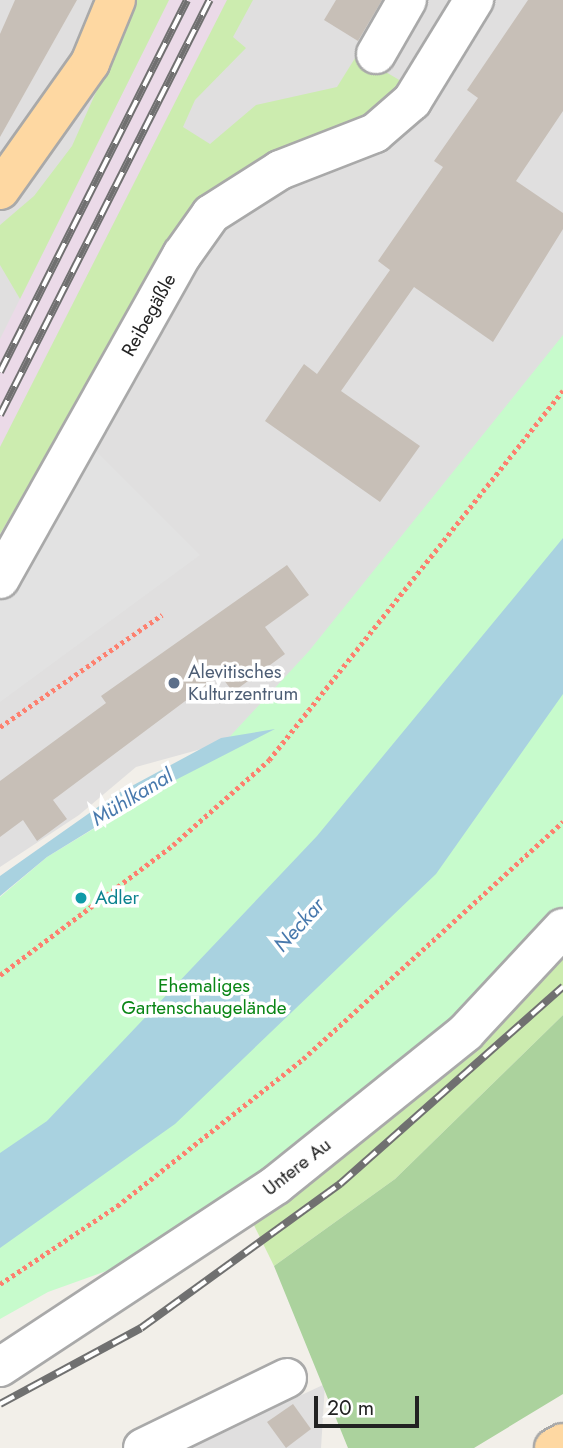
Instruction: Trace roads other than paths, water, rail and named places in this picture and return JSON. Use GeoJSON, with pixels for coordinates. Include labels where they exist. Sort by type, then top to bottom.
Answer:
{"type":"FeatureCollection","features":[{"type":"Feature","properties":{"kind":"main road"},"geometry":{"type":"LineString","coordinates":[[0,190],[90,63],[116,0]]}},
{"type":"Feature","properties":{"kind":"main road"},"geometry":{"type":"LineString","coordinates":[[554,1448],[563,1443]]}},
{"type":"Feature","properties":{"kind":"street"},"geometry":{"type":"LineString","coordinates":[[376,54],[407,0]]}},
{"type":"Feature","properties":{"kind":"street","name":"Reibegäßle"},"geometry":{"type":"LineString","coordinates":[[0,579],[182,255],[211,214],[280,170],[375,133],[412,101],[474,0]]}},
{"type":"Feature","properties":{"kind":"street","name":"Untere Au"},"geometry":{"type":"LineString","coordinates":[[0,1367],[50,1339],[276,1185],[466,1032],[563,928]]}},
{"type":"Feature","properties":{"kind":"street"},"geometry":{"type":"LineString","coordinates":[[143,1448],[288,1378]]}},
{"type":"Feature","properties":{"kind":"water","name":"Neckar"},"geometry":{"type":"Polygon","coordinates":[[[563,538],[563,694],[436,874],[175,1124],[0,1248],[0,1153],[47,1121],[317,836],[563,538]]]}},
{"type":"Feature","properties":{"kind":"water","name":"Mühlkanal"},"geometry":{"type":"Polygon","coordinates":[[[275,729],[156,790],[47,857],[0,896],[0,876],[115,795],[221,738],[275,729]]]}},
{"type":"Feature","properties":{"kind":"railway"},"geometry":{"type":"LineString","coordinates":[[0,372],[187,0]]}},
{"type":"Feature","properties":{"kind":"railway"},"geometry":{"type":"LineString","coordinates":[[0,415],[210,0]]}},
{"type":"Feature","properties":{"kind":"railway"},"geometry":{"type":"LineString","coordinates":[[0,1404],[141,1328],[340,1184],[563,987]]}},
{"type":"Feature","properties":{"kind":"place","name":"Alevitisches Kulturzentrum"},"geometry":{"type":"Point","coordinates":[174,683]}},
{"type":"Feature","properties":{"kind":"place","name":"Adler"},"geometry":{"type":"Point","coordinates":[81,898]}},
{"type":"Feature","properties":{"kind":"park label","name":"Ehemaliges Gartenschaugelände"},"geometry":{"type":"Point","coordinates":[204,997]}}]}
